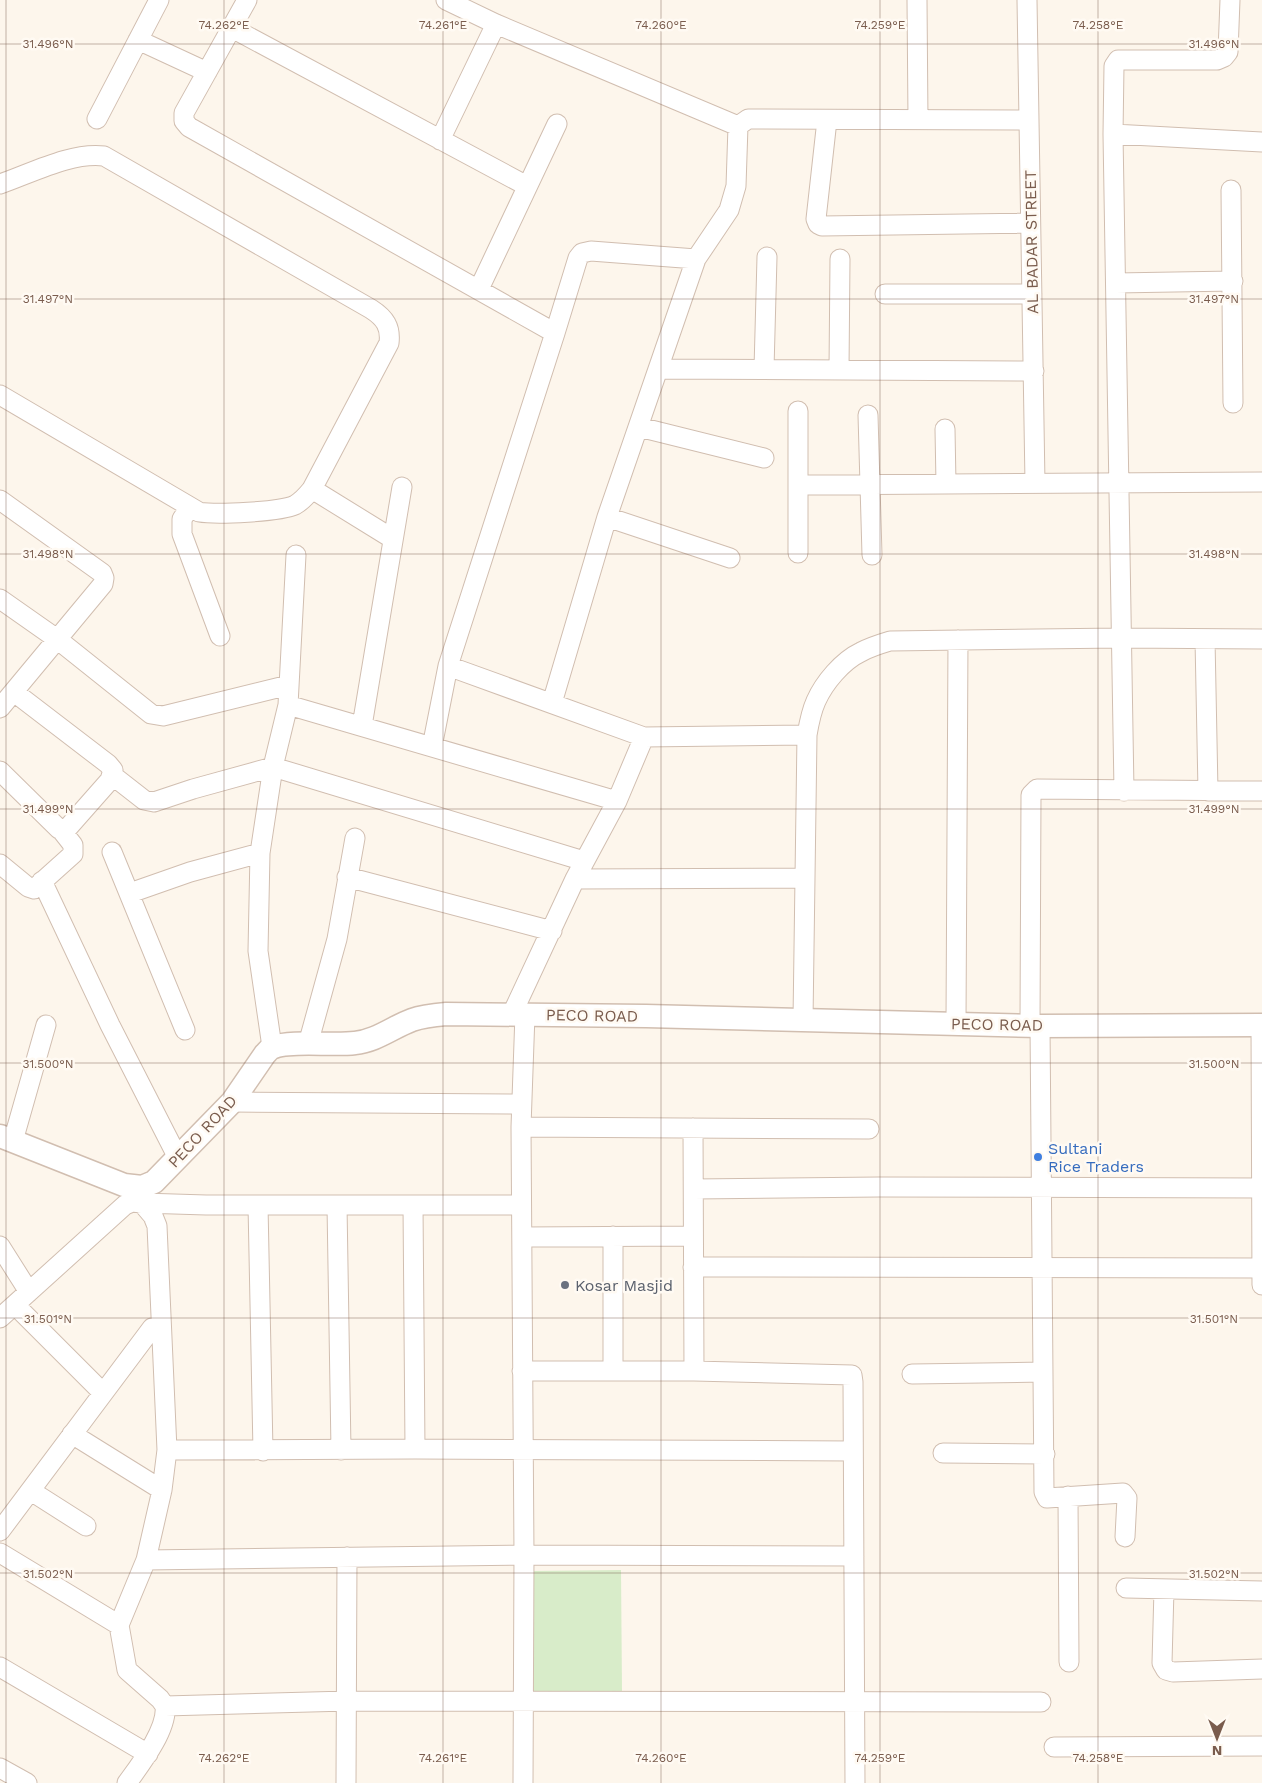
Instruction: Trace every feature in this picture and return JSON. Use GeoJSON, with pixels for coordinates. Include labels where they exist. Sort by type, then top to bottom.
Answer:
{"type":"FeatureCollection","features":[{"type":"Feature","properties":{"kind":"street"},"geometry":{"type":"LineString","coordinates":[[96,119],[159,0]]}},
{"type":"Feature","properties":{"kind":"street"},"geometry":{"type":"LineString","coordinates":[[247,0],[184,113],[184,121],[189,127],[555,333]]}},
{"type":"Feature","properties":{"kind":"street"},"geometry":{"type":"LineString","coordinates":[[446,0],[496,24],[738,126]]}},
{"type":"Feature","properties":{"kind":"street"},"geometry":{"type":"LineString","coordinates":[[917,0],[918,120]]}},
{"type":"Feature","properties":{"kind":"street","name":"AL BADAR STREET"},"geometry":{"type":"LineString","coordinates":[[1026,0],[1035,484]]}},
{"type":"Feature","properties":{"kind":"street"},"geometry":{"type":"LineString","coordinates":[[1124,791],[1113,134],[1114,66],[1118,60],[1216,60],[1224,57],[1228,52],[1230,0]]}},
{"type":"Feature","properties":{"kind":"street"},"geometry":{"type":"LineString","coordinates":[[440,140],[496,24]]}},
{"type":"Feature","properties":{"kind":"street"},"geometry":{"type":"LineString","coordinates":[[232,28],[527,186]]}},
{"type":"Feature","properties":{"kind":"street"},"geometry":{"type":"LineString","coordinates":[[138,40],[207,72]]}},
{"type":"Feature","properties":{"kind":"street"},"geometry":{"type":"LineString","coordinates":[[738,126],[748,119],[1028,120]]}},
{"type":"Feature","properties":{"kind":"street"},"geometry":{"type":"LineString","coordinates":[[828,120],[816,218],[818,224],[822,226],[1030,223]]}},
{"type":"Feature","properties":{"kind":"street"},"geometry":{"type":"LineString","coordinates":[[479,290],[557,124]]}},
{"type":"Feature","properties":{"kind":"street"},"geometry":{"type":"LineString","coordinates":[[552,704],[607,517],[696,259],[728,210],[736,186],[738,126]]}},
{"type":"Feature","properties":{"kind":"street"},"geometry":{"type":"LineString","coordinates":[[1113,134],[1262,142]]}},
{"type":"Feature","properties":{"kind":"street"},"geometry":{"type":"LineString","coordinates":[[0,184],[74,157],[93,154],[104,156],[380,314],[387,323],[391,333],[389,343],[312,488],[296,504],[277,509],[210,514],[199,512],[0,395]]}},
{"type":"Feature","properties":{"kind":"street"},"geometry":{"type":"LineString","coordinates":[[1231,190],[1233,403]]}},
{"type":"Feature","properties":{"kind":"street"},"geometry":{"type":"LineString","coordinates":[[432,747],[448,666],[578,258],[582,253],[591,251],[696,259]]}},
{"type":"Feature","properties":{"kind":"street"},"geometry":{"type":"LineString","coordinates":[[764,370],[767,257]]}},
{"type":"Feature","properties":{"kind":"street"},"geometry":{"type":"LineString","coordinates":[[839,370],[840,259]]}},
{"type":"Feature","properties":{"kind":"street"},"geometry":{"type":"LineString","coordinates":[[1116,283],[1233,281]]}},
{"type":"Feature","properties":{"kind":"street"},"geometry":{"type":"LineString","coordinates":[[885,294],[1032,294]]}},
{"type":"Feature","properties":{"kind":"street"},"geometry":{"type":"LineString","coordinates":[[658,369],[1034,370]]}},
{"type":"Feature","properties":{"kind":"street"},"geometry":{"type":"LineString","coordinates":[[798,410],[798,553]]}},
{"type":"Feature","properties":{"kind":"street"},"geometry":{"type":"LineString","coordinates":[[868,415],[872,555]]}},
{"type":"Feature","properties":{"kind":"street"},"geometry":{"type":"LineString","coordinates":[[639,427],[764,458]]}},
{"type":"Feature","properties":{"kind":"street"},"geometry":{"type":"LineString","coordinates":[[945,429],[946,484]]}},
{"type":"Feature","properties":{"kind":"street"},"geometry":{"type":"LineString","coordinates":[[798,485],[1262,482]]}},
{"type":"Feature","properties":{"kind":"street"},"geometry":{"type":"LineString","coordinates":[[362,726],[402,486]]}},
{"type":"Feature","properties":{"kind":"street"},"geometry":{"type":"LineString","coordinates":[[312,488],[393,539]]}},
{"type":"Feature","properties":{"kind":"street"},"geometry":{"type":"LineString","coordinates":[[0,500],[103,575],[103,584],[0,708]]}},
{"type":"Feature","properties":{"kind":"street"},"geometry":{"type":"LineString","coordinates":[[190,507],[182,519],[182,534],[220,636]]}},
{"type":"Feature","properties":{"kind":"street"},"geometry":{"type":"LineString","coordinates":[[607,517],[730,558]]}},
{"type":"Feature","properties":{"kind":"street"},"geometry":{"type":"LineString","coordinates":[[272,1047],[258,951],[260,853],[273,767],[288,704],[296,555]]}},
{"type":"Feature","properties":{"kind":"street"},"geometry":{"type":"LineString","coordinates":[[0,599],[57,639],[150,714],[162,716],[289,685]]}},
{"type":"Feature","properties":{"kind":"street"},"geometry":{"type":"LineString","coordinates":[[803,1020],[807,735],[810,717],[816,700],[826,684],[850,658],[890,641],[1120,638],[1262,639]]}},
{"type":"Feature","properties":{"kind":"street"},"geometry":{"type":"LineString","coordinates":[[1204,639],[1208,791]]}},
{"type":"Feature","properties":{"kind":"street"},"geometry":{"type":"LineString","coordinates":[[956,1024],[958,640]]}},
{"type":"Feature","properties":{"kind":"street"},"geometry":{"type":"LineString","coordinates":[[448,666],[644,737],[807,735]]}},
{"type":"Feature","properties":{"kind":"street"},"geometry":{"type":"LineString","coordinates":[[14,692],[108,764],[112,770],[110,780],[68,828],[62,831]]}},
{"type":"Feature","properties":{"kind":"street"},"geometry":{"type":"LineString","coordinates":[[288,704],[617,801]]}},
{"type":"Feature","properties":{"kind":"street"},"geometry":{"type":"LineString","coordinates":[[522,1783],[524,1555],[519,1014],[575,879],[617,801],[644,737]]}},
{"type":"Feature","properties":{"kind":"street"},"geometry":{"type":"LineString","coordinates":[[112,775],[144,800],[154,802],[273,767],[584,861]]}},
{"type":"Feature","properties":{"kind":"street"},"geometry":{"type":"LineString","coordinates":[[0,772],[62,831],[72,846],[73,854],[34,889],[0,864]]}},
{"type":"Feature","properties":{"kind":"street"},"geometry":{"type":"LineString","coordinates":[[1125,1537],[1127,1498],[1123,1493],[1048,1498],[1044,1492],[1045,1454],[1031,795],[1037,789],[1262,791]]}},
{"type":"Feature","properties":{"kind":"street"},"geometry":{"type":"LineString","coordinates":[[308,1044],[337,939],[354,838]]}},
{"type":"Feature","properties":{"kind":"street"},"geometry":{"type":"LineString","coordinates":[[112,852],[185,1030]]}},
{"type":"Feature","properties":{"kind":"street"},"geometry":{"type":"LineString","coordinates":[[130,893],[190,872],[260,853]]}},
{"type":"Feature","properties":{"kind":"street"},"geometry":{"type":"LineString","coordinates":[[347,877],[552,931]]}},
{"type":"Feature","properties":{"kind":"street"},"geometry":{"type":"LineString","coordinates":[[575,879],[804,878]]}},
{"type":"Feature","properties":{"kind":"street"},"geometry":{"type":"LineString","coordinates":[[42,881],[110,1025],[178,1158]]}},
{"type":"Feature","properties":{"kind":"street","name":"PECO ROAD"},"geometry":{"type":"LineString","coordinates":[[142,1195],[232,1102],[264,1054],[272,1047],[280,1045],[357,1043],[427,1016],[446,1014],[519,1014],[1035,1026],[1262,1025]]}},
{"type":"Feature","properties":{"kind":"street"},"geometry":{"type":"LineString","coordinates":[[46,1025],[6,1138],[124,1185],[142,1195],[258,1205],[522,1205]]}},
{"type":"Feature","properties":{"kind":"street"},"geometry":{"type":"LineString","coordinates":[[1262,1025],[1262,1285]]}},
{"type":"Feature","properties":{"kind":"street"},"geometry":{"type":"LineString","coordinates":[[232,1102],[521,1104]]}},
{"type":"Feature","properties":{"kind":"street"},"geometry":{"type":"LineString","coordinates":[[521,1127],[869,1129]]}},
{"type":"Feature","properties":{"kind":"street"},"geometry":{"type":"LineString","coordinates":[[693,1128],[694,1371]]}},
{"type":"Feature","properties":{"kind":"street"},"geometry":{"type":"LineString","coordinates":[[694,1189],[1261,1188]]}},
{"type":"Feature","properties":{"kind":"street"},"geometry":{"type":"LineString","coordinates":[[0,1318],[125,1205],[142,1195]]}},
{"type":"Feature","properties":{"kind":"street"},"geometry":{"type":"LineString","coordinates":[[127,1783],[148,1754],[166,1716],[165,1706],[160,1699],[127,1670],[120,1625],[146,1560],[162,1490],[167,1450],[157,1226],[142,1195]]}},
{"type":"Feature","properties":{"kind":"street"},"geometry":{"type":"LineString","coordinates":[[258,1205],[263,1450]]}},
{"type":"Feature","properties":{"kind":"street"},"geometry":{"type":"LineString","coordinates":[[337,1205],[341,1450]]}},
{"type":"Feature","properties":{"kind":"street"},"geometry":{"type":"LineString","coordinates":[[413,1205],[415,1449]]}},
{"type":"Feature","properties":{"kind":"street"},"geometry":{"type":"LineString","coordinates":[[613,1236],[613,1371]]}},
{"type":"Feature","properties":{"kind":"street"},"geometry":{"type":"LineString","coordinates":[[522,1237],[693,1236]]}},
{"type":"Feature","properties":{"kind":"street"},"geometry":{"type":"LineString","coordinates":[[0,1246],[29,1292]]}},
{"type":"Feature","properties":{"kind":"street"},"geometry":{"type":"LineString","coordinates":[[693,1267],[1262,1268]]}},
{"type":"Feature","properties":{"kind":"street"},"geometry":{"type":"LineString","coordinates":[[15,1305],[103,1393]]}},
{"type":"Feature","properties":{"kind":"street"},"geometry":{"type":"LineString","coordinates":[[0,1531],[152,1328],[161,1328]]}},
{"type":"Feature","properties":{"kind":"street"},"geometry":{"type":"LineString","coordinates":[[522,1372],[694,1371],[852,1375],[854,1382],[855,1783]]}},
{"type":"Feature","properties":{"kind":"street"},"geometry":{"type":"LineString","coordinates":[[912,1374],[1043,1372]]}},
{"type":"Feature","properties":{"kind":"street"},"geometry":{"type":"LineString","coordinates":[[72,1434],[162,1490]]}},
{"type":"Feature","properties":{"kind":"street"},"geometry":{"type":"LineString","coordinates":[[167,1450],[853,1450]]}},
{"type":"Feature","properties":{"kind":"street"},"geometry":{"type":"LineString","coordinates":[[943,1453],[1045,1454]]}},
{"type":"Feature","properties":{"kind":"street"},"geometry":{"type":"LineString","coordinates":[[31,1491],[86,1526]]}},
{"type":"Feature","properties":{"kind":"street"},"geometry":{"type":"LineString","coordinates":[[1068,1496],[1069,1662]]}},
{"type":"Feature","properties":{"kind":"street"},"geometry":{"type":"LineString","coordinates":[[0,1553],[120,1625]]}},
{"type":"Feature","properties":{"kind":"street"},"geometry":{"type":"LineString","coordinates":[[146,1560],[524,1555],[854,1556]]}},
{"type":"Feature","properties":{"kind":"street"},"geometry":{"type":"LineString","coordinates":[[346,1783],[348,1701],[347,1557]]}},
{"type":"Feature","properties":{"kind":"street"},"geometry":{"type":"LineString","coordinates":[[1126,1588],[1262,1590]]}},
{"type":"Feature","properties":{"kind":"street"},"geometry":{"type":"LineString","coordinates":[[1164,1589],[1162,1663],[1166,1670],[1173,1672],[1262,1669]]}},
{"type":"Feature","properties":{"kind":"street"},"geometry":{"type":"LineString","coordinates":[[0,1666],[148,1754]]}},
{"type":"Feature","properties":{"kind":"street"},"geometry":{"type":"LineString","coordinates":[[165,1706],[348,1701],[1041,1702]]}},
{"type":"Feature","properties":{"kind":"street"},"geometry":{"type":"LineString","coordinates":[[1054,1746],[1262,1746]]}},
{"type":"Feature","properties":{"kind":"street"},"geometry":{"type":"LineString","coordinates":[[0,1768],[26,1783]]}},
{"type":"Feature","properties":{"kind":"green space"},"geometry":{"type":"Polygon","coordinates":[[[621,1570],[622,1692],[532,1693],[531,1571],[621,1570]]]}},
{"type":"Feature","properties":{"kind":"place","name":"Sultani Rice Traders"},"geometry":{"type":"Point","coordinates":[1038,1157]}},
{"type":"Feature","properties":{"kind":"place","name":"Kosar Masjid"},"geometry":{"type":"Point","coordinates":[565,1285]}}]}
